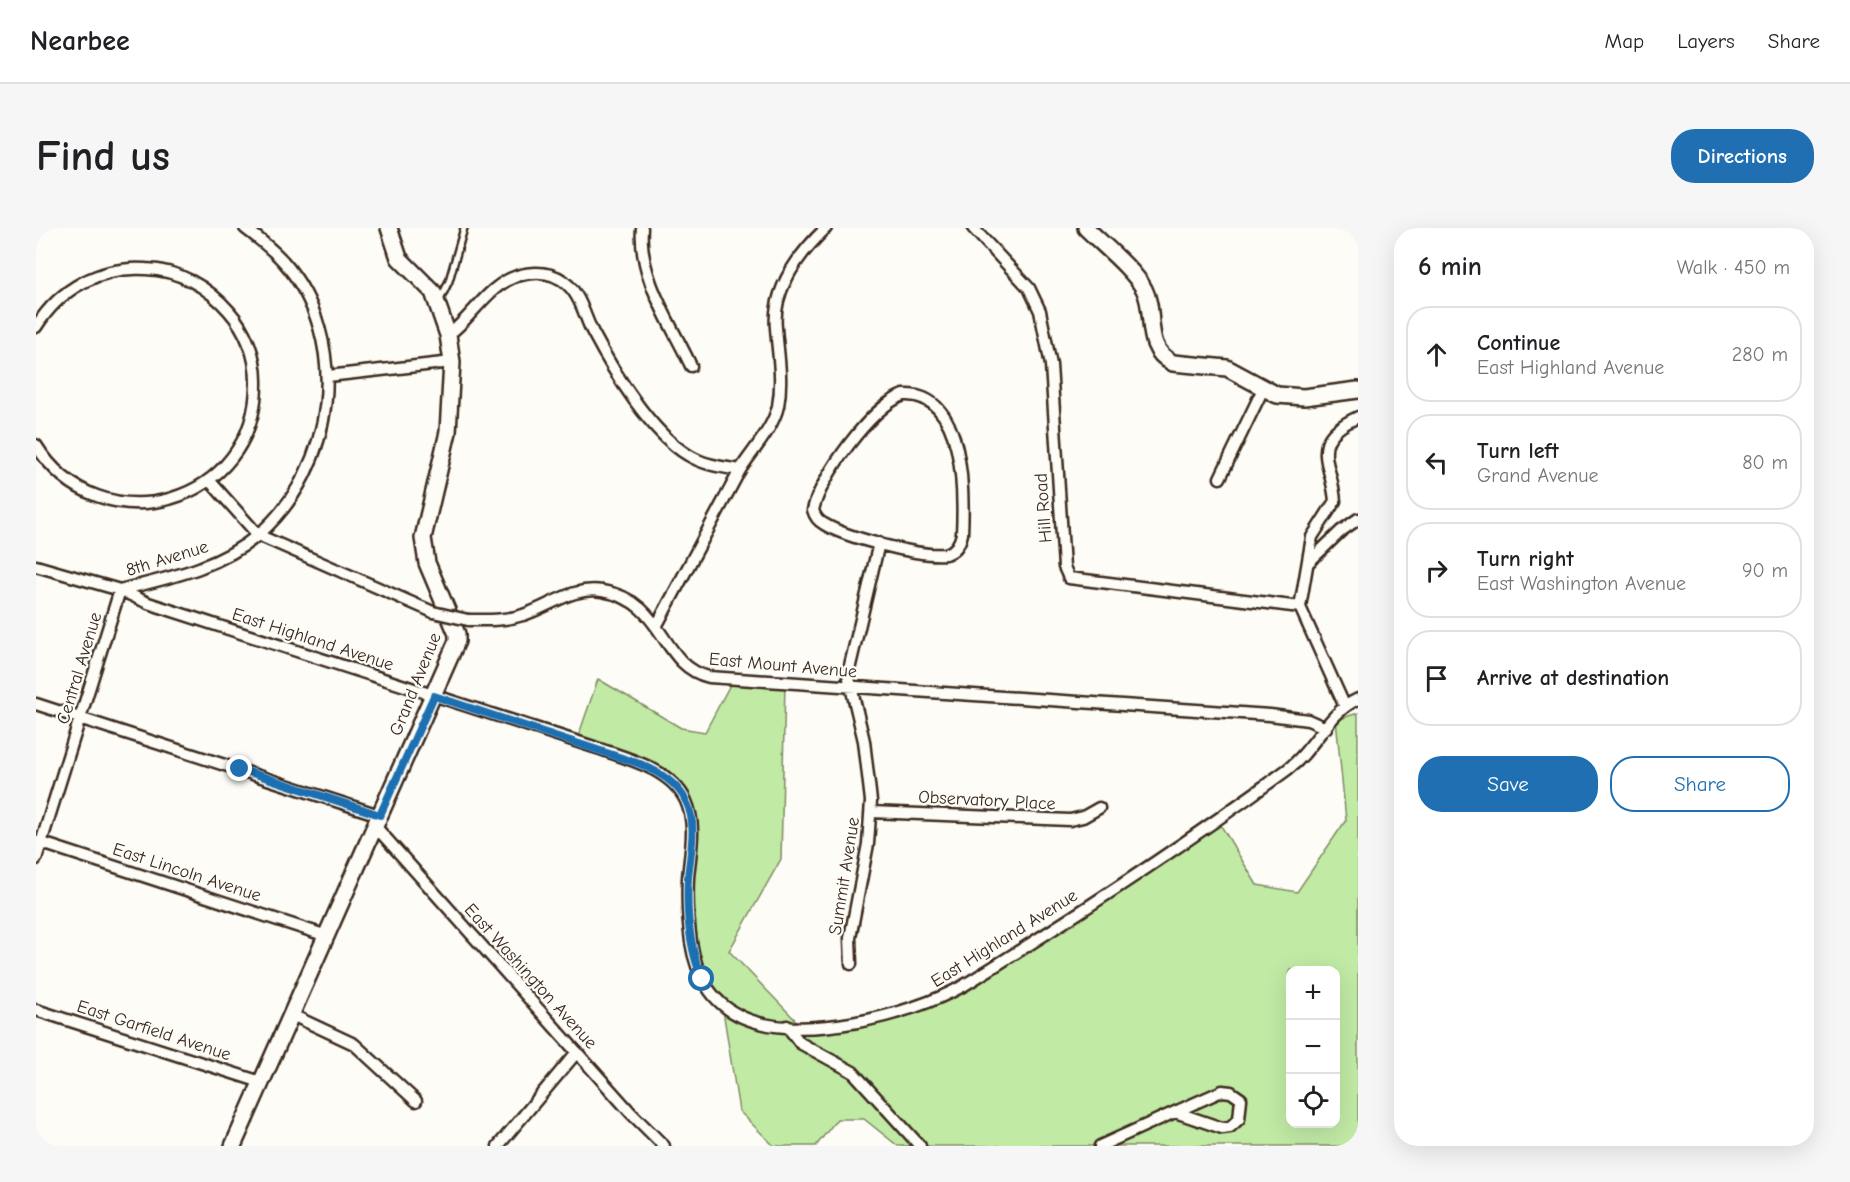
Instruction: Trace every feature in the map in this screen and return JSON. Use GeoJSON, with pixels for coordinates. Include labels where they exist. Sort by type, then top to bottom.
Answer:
{"type":"FeatureCollection","features":[{"type":"Feature","properties":{"kind":"street","name":"8th Avenue"},"geometry":{"type":"LineString","coordinates":[[120,590],[195,570],[220,559],[258,535],[295,492],[315,454],[322,429],[328,376],[319,328],[299,283],[283,261],[245,228]]}},
{"type":"Feature","properties":{"kind":"street","name":"Grand Avenue"},"geometry":{"type":"LineString","coordinates":[[233,1146],[457,641],[457,634],[427,563],[423,538],[448,432],[452,362],[448,335],[433,292],[399,258],[389,228]]}},
{"type":"Feature","properties":{"kind":"street"},"geometry":{"type":"LineString","coordinates":[[642,228],[642,254],[647,274],[691,366]]}},
{"type":"Feature","properties":{"kind":"street"},"geometry":{"type":"LineString","coordinates":[[657,625],[740,470],[777,408],[780,374],[775,320],[779,301],[799,257],[826,228]]}},
{"type":"Feature","properties":{"kind":"street","name":"Hill Road"},"geometry":{"type":"LineString","coordinates":[[973,228],[1029,288],[1040,311],[1051,365],[1057,489],[1064,567],[1069,578],[1300,607]]}},
{"type":"Feature","properties":{"kind":"street"},"geometry":{"type":"LineString","coordinates":[[1086,228],[1144,289],[1152,338],[1167,360],[1173,363],[1227,368],[1247,377],[1277,396],[1295,397],[1358,390]]}},
{"type":"Feature","properties":{"kind":"street"},"geometry":{"type":"LineString","coordinates":[[36,327],[52,305],[76,286],[98,276],[120,269],[152,269],[175,274],[196,283],[221,302],[241,328],[254,359],[256,393],[254,410],[242,442],[222,469],[209,480],[179,496],[163,501],[146,504],[112,501],[88,492],[53,468],[36,445]]}},
{"type":"Feature","properties":{"kind":"street"},"geometry":{"type":"LineString","coordinates":[[448,335],[464,324],[489,294],[504,282],[528,274],[542,273],[557,277],[576,296],[607,359],[641,408],[669,441],[703,463],[740,470]]}},
{"type":"Feature","properties":{"kind":"street"},"geometry":{"type":"LineString","coordinates":[[328,376],[452,362]]}},
{"type":"Feature","properties":{"kind":"street"},"geometry":{"type":"LineString","coordinates":[[1220,478],[1263,389]]}},
{"type":"Feature","properties":{"kind":"street"},"geometry":{"type":"LineString","coordinates":[[904,395],[919,396],[939,412],[956,438],[962,525],[960,540],[952,551],[945,554],[879,543],[818,520],[813,510],[815,499],[826,477],[856,437],[891,400],[904,395]]}},
{"type":"Feature","properties":{"kind":"street"},"geometry":{"type":"LineString","coordinates":[[1345,706],[1300,607],[1312,537],[1335,501],[1325,453],[1330,439],[1341,426],[1358,417]]}},
{"type":"Feature","properties":{"kind":"street","name":"East Mount Avenue"},"geometry":{"type":"LineString","coordinates":[[209,480],[258,535],[433,612],[468,620],[513,618],[569,594],[591,590],[627,597],[642,608],[657,625],[685,666],[702,676],[1270,715],[1308,720],[1326,728]]}},
{"type":"Feature","properties":{"kind":"street"},"geometry":{"type":"LineString","coordinates":[[1309,562],[1341,531],[1358,519]]}},
{"type":"Feature","properties":{"kind":"street","name":"Summit Avenue"},"geometry":{"type":"LineString","coordinates":[[851,964],[850,938],[862,884],[871,812],[864,741],[848,674],[879,543]]}},
{"type":"Feature","properties":{"kind":"street","name":"East Highland Avenue"},"geometry":{"type":"LineString","coordinates":[[36,566],[120,590],[148,603],[594,747],[640,764],[670,781],[686,799],[690,813],[693,835],[687,909],[691,943],[702,979],[715,998],[731,1011],[755,1022],[787,1026],[852,1023],[891,1015],[937,1000],[963,986],[1148,867],[1263,787],[1301,758],[1345,706],[1358,699]]}},
{"type":"Feature","properties":{"kind":"street","name":"Central Avenue"},"geometry":{"type":"LineString","coordinates":[[36,859],[39,842],[81,718],[120,590]]}},
{"type":"Feature","properties":{"kind":"street"},"geometry":{"type":"LineString","coordinates":[[36,704],[377,820]]}},
{"type":"Feature","properties":{"kind":"street","name":"Observatory Place"},"geometry":{"type":"LineString","coordinates":[[871,812],[1070,820],[1083,818],[1099,808]]}},
{"type":"Feature","properties":{"kind":"street","name":"East Washington Avenue"},"geometry":{"type":"LineString","coordinates":[[377,820],[577,1052],[662,1146]]}},
{"type":"Feature","properties":{"kind":"street","name":"East Lincoln Avenue"},"geometry":{"type":"LineString","coordinates":[[39,842],[327,936]]}},
{"type":"Feature","properties":{"kind":"street","name":"East Garfield Avenue"},"geometry":{"type":"LineString","coordinates":[[36,1010],[261,1082]]}},
{"type":"Feature","properties":{"kind":"street"},"geometry":{"type":"LineString","coordinates":[[292,1015],[354,1044],[416,1101]]}},
{"type":"Feature","properties":{"kind":"street"},"geometry":{"type":"LineString","coordinates":[[787,1026],[800,1043],[853,1072],[920,1146]]}},
{"type":"Feature","properties":{"kind":"street"},"geometry":{"type":"LineString","coordinates":[[498,1146],[577,1052]]}},
{"type":"Feature","properties":{"kind":"street"},"geometry":{"type":"LineString","coordinates":[[1100,1146],[1175,1112],[1222,1091],[1238,1095],[1242,1105],[1239,1119],[1234,1124],[1222,1128],[1175,1112]]}},
{"type":"Feature","properties":{"kind":"lane"},"geometry":{"type":"LineString","coordinates":[[438,304],[449,281],[464,228]]}},
{"type":"Feature","properties":{"kind":"green space"},"geometry":{"type":"Polygon","coordinates":[[[598,679],[681,728],[705,732],[732,681],[785,684],[781,859],[729,951],[805,1030],[932,1002],[1217,819],[1257,885],[1297,892],[1346,820],[1336,720],[1358,713],[1358,1146],[898,1146],[864,1119],[837,1119],[816,1146],[774,1146],[739,1111],[722,1004],[692,944],[686,803],[654,767],[577,740],[598,679]]]}},
{"type":"Feature","properties":{"kind":"route"},"geometry":{"type":"LineString","coordinates":[[240,769],[380,815],[434,696],[640,764],[670,781],[686,799],[693,830],[687,909],[695,962],[702,979]]}}]}
